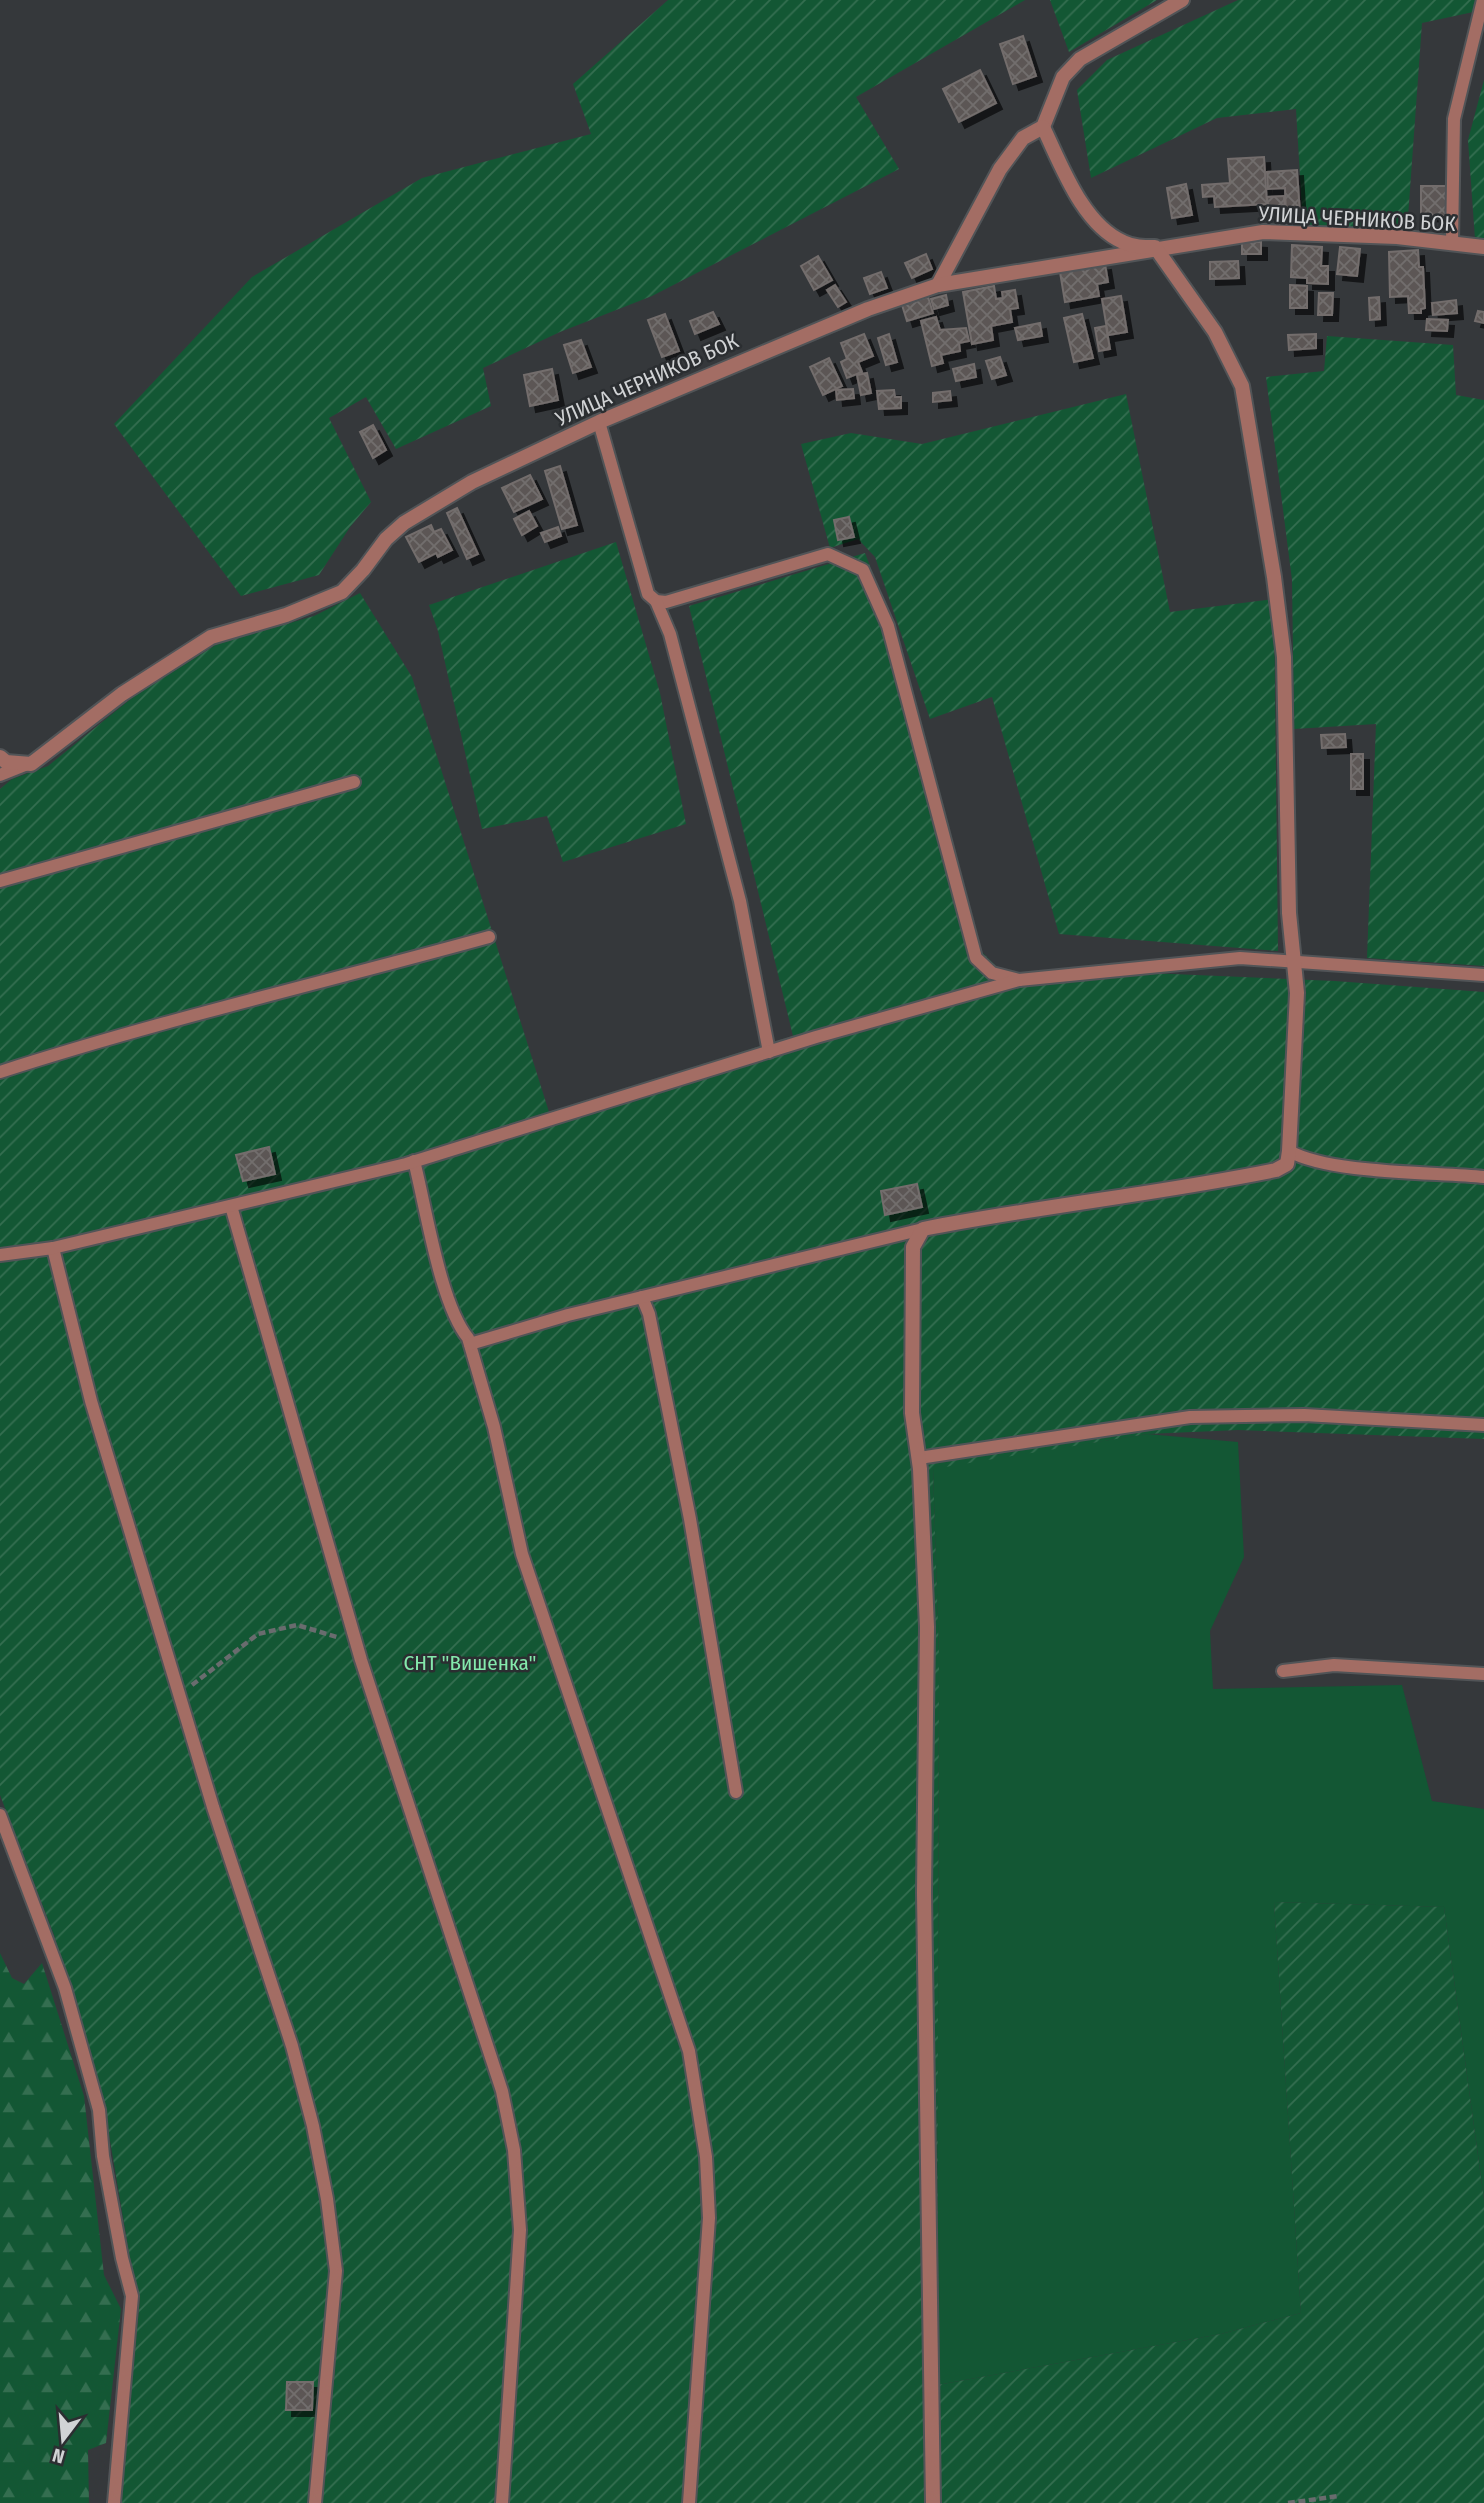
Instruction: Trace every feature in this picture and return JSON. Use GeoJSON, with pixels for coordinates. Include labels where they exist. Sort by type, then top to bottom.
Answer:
{"type":"FeatureCollection","features":[{"type":"Feature","properties":{"kind":"street"},"geometry":{"type":"LineString","coordinates":[[938,285],[1000,169],[1023,138],[1043,127],[1063,77],[1080,58],[1182,0]]}},
{"type":"Feature","properties":{"kind":"street"},"geometry":{"type":"LineString","coordinates":[[933,2503],[924,1893],[927,1627],[919,1458],[912,1413],[913,1247],[923,1229],[1024,1209],[1177,1188],[1276,1170],[1287,1164],[1296,1019],[1295,961],[1288,900],[1284,657],[1242,386],[1215,332],[1155,247],[1124,243],[1101,226],[1062,166],[1043,127]]}},
{"type":"Feature","properties":{"kind":"street","name":"УЛИЦА ЧЕРНИКОВ БОК"},"geometry":{"type":"LineString","coordinates":[[31,764],[122,694],[211,637],[286,615],[342,592],[363,570],[386,539],[404,523],[472,482],[736,362],[868,309],[938,285],[1155,247],[1263,232],[1397,237],[1484,247]]}},
{"type":"Feature","properties":{"kind":"street"},"geometry":{"type":"LineString","coordinates":[[0,757],[6,762],[31,764]]}},
{"type":"Feature","properties":{"kind":"lane"},"geometry":{"type":"LineString","coordinates":[[1452,243],[1454,119],[1483,0]]}},
{"type":"Feature","properties":{"kind":"lane"},"geometry":{"type":"LineString","coordinates":[[599,422],[634,553],[648,594],[656,601],[670,634],[740,901],[769,1052]]}},
{"type":"Feature","properties":{"kind":"lane"},"geometry":{"type":"LineString","coordinates":[[656,601],[666,602],[828,554],[863,570],[888,625],[976,958],[992,973],[1019,980]]}},
{"type":"Feature","properties":{"kind":"lane"},"geometry":{"type":"LineString","coordinates":[[0,775],[31,764]]}},
{"type":"Feature","properties":{"kind":"lane"},"geometry":{"type":"LineString","coordinates":[[0,881],[354,782]]}},
{"type":"Feature","properties":{"kind":"lane"},"geometry":{"type":"LineString","coordinates":[[0,1072],[162,1023],[310,987],[489,937]]}},
{"type":"Feature","properties":{"kind":"lane"},"geometry":{"type":"LineString","coordinates":[[0,1255],[53,1248],[414,1161],[769,1052],[1019,980],[1240,958],[1484,975]]}},
{"type":"Feature","properties":{"kind":"lane"},"geometry":{"type":"LineString","coordinates":[[1289,1151],[1305,1160],[1354,1167],[1484,1177]]}},
{"type":"Feature","properties":{"kind":"lane"},"geometry":{"type":"LineString","coordinates":[[414,1161],[446,1294],[470,1344],[494,1427],[522,1554],[689,2050],[706,2157],[709,2218],[689,2503]]}},
{"type":"Feature","properties":{"kind":"lane"},"geometry":{"type":"LineString","coordinates":[[231,1206],[361,1660],[502,2091],[514,2151],[520,2230],[502,2503]]}},
{"type":"Feature","properties":{"kind":"lane"},"geometry":{"type":"LineString","coordinates":[[470,1344],[568,1315],[923,1229]]}},
{"type":"Feature","properties":{"kind":"lane"},"geometry":{"type":"LineString","coordinates":[[53,1248],[91,1401],[179,1696],[292,2046],[313,2126],[327,2199],[336,2271],[314,2503]]}},
{"type":"Feature","properties":{"kind":"lane"},"geometry":{"type":"LineString","coordinates":[[642,1297],[649,1314],[690,1519],[717,1693],[736,1792]]}},
{"type":"Feature","properties":{"kind":"lane"},"geometry":{"type":"LineString","coordinates":[[919,1458],[1190,1417],[1304,1415],[1484,1425]]}},
{"type":"Feature","properties":{"kind":"lane"},"geometry":{"type":"LineString","coordinates":[[1283,1671],[1334,1665],[1484,1674]]}},
{"type":"Feature","properties":{"kind":"lane"},"geometry":{"type":"LineString","coordinates":[[0,1815],[65,1989],[99,2110],[103,2156],[132,2296],[114,2503]]}},
{"type":"Feature","properties":{"kind":"path"},"geometry":{"type":"LineString","coordinates":[[179,1696],[258,1634],[297,1625],[334,1634],[361,1660]]}},
{"type":"Feature","properties":{"kind":"path"},"geometry":{"type":"LineString","coordinates":[[1288,2503],[1339,2496]]}},
{"type":"Feature","properties":{"kind":"green space"},"geometry":{"type":"Polygon","coordinates":[[[668,0],[1025,0],[856,97],[899,169],[652,296],[560,332],[483,368],[491,406],[396,449],[366,397],[329,418],[371,502],[350,527],[319,575],[241,596],[114,424],[252,277],[422,178],[591,134],[573,84],[668,0]]]}},
{"type":"Feature","properties":{"kind":"green space"},"geometry":{"type":"Polygon","coordinates":[[[1050,0],[1157,0],[1069,52],[1050,0]]]}},
{"type":"Feature","properties":{"kind":"green space"},"geometry":{"type":"Polygon","coordinates":[[[1238,0],[1478,0],[1478,11],[1422,23],[1407,231],[1303,226],[1296,109],[1217,118],[1091,178],[1077,90],[1107,60],[1238,0]]]}},
{"type":"Feature","properties":{"kind":"green space"},"geometry":{"type":"Polygon","coordinates":[[[1484,80],[1484,240],[1475,239],[1468,140],[1484,80]]]}},
{"type":"Feature","properties":{"kind":"green space"},"geometry":{"type":"Polygon","coordinates":[[[1327,336],[1453,345],[1456,395],[1484,400],[1484,966],[1367,958],[1376,724],[1294,729],[1292,580],[1266,377],[1324,371],[1327,336]]]}},
{"type":"Feature","properties":{"kind":"green space"},"geometry":{"type":"Polygon","coordinates":[[[1126,394],[1170,612],[1274,599],[1278,951],[1059,934],[992,697],[930,719],[875,557],[858,539],[830,548],[801,444],[851,433],[922,444],[1126,394]]]}},
{"type":"Feature","properties":{"kind":"green space"},"geometry":{"type":"Polygon","coordinates":[[[616,542],[660,693],[686,824],[563,862],[547,816],[482,829],[438,631],[429,605],[616,542]]]}},
{"type":"Feature","properties":{"kind":"green space","name":"СНТ \"Вишенка\""},"geometry":{"type":"Polygon","coordinates":[[[865,553],[901,646],[982,952],[996,966],[1036,986],[1149,973],[1335,981],[1484,992],[1484,1439],[1238,1430],[1147,1434],[933,1469],[939,1656],[937,2385],[1221,2334],[1301,2313],[1274,1902],[1444,1907],[1484,2200],[1484,2503],[120,2503],[140,2298],[130,2259],[104,2105],[54,1935],[0,1795],[0,789],[12,779],[48,766],[133,697],[217,644],[314,616],[360,593],[412,677],[549,1112],[793,1036],[689,606],[865,553]]]}},
{"type":"Feature","properties":{"kind":"green space"},"geometry":{"type":"Polygon","coordinates":[[[1147,1434],[1238,1442],[1244,1557],[1210,1631],[1213,1689],[1402,1685],[1432,1801],[1484,1809],[1484,2199],[1444,1907],[1274,1902],[1301,2313],[1221,2334],[937,2385],[939,1656],[933,1468],[1147,1434]]]}},
{"type":"Feature","properties":{"kind":"green space"},"geometry":{"type":"Polygon","coordinates":[[[0,1953],[12,1978],[24,1984],[42,1963],[84,2096],[104,2275],[121,2309],[106,2443],[88,2450],[89,2503],[0,2503],[0,1953]]]}},
{"type":"Feature","properties":{"kind":"building"},"geometry":{"type":"Polygon","coordinates":[[[1023,36],[1036,76],[1013,84],[1000,44],[1023,36]]]}},
{"type":"Feature","properties":{"kind":"building"},"geometry":{"type":"Polygon","coordinates":[[[980,70],[996,103],[959,122],[943,89],[980,70]]]}},
{"type":"Feature","properties":{"kind":"building"},"geometry":{"type":"Polygon","coordinates":[[[1264,157],[1267,204],[1215,207],[1214,196],[1203,197],[1202,185],[1230,183],[1228,159],[1264,157]]]}},
{"type":"Feature","properties":{"kind":"building"},"geometry":{"type":"Polygon","coordinates":[[[1297,170],[1300,214],[1286,215],[1285,188],[1268,189],[1267,172],[1297,170]]]}},
{"type":"Feature","properties":{"kind":"building"},"geometry":{"type":"Polygon","coordinates":[[[1186,184],[1192,215],[1172,218],[1167,188],[1186,184]]]}},
{"type":"Feature","properties":{"kind":"building"},"geometry":{"type":"Polygon","coordinates":[[[1421,186],[1447,186],[1447,216],[1421,215],[1421,186]]]}},
{"type":"Feature","properties":{"kind":"building"},"geometry":{"type":"Polygon","coordinates":[[[1284,196],[1285,214],[1269,215],[1267,197],[1284,196]]]}},
{"type":"Feature","properties":{"kind":"building"},"geometry":{"type":"Polygon","coordinates":[[[1242,241],[1261,242],[1261,254],[1242,254],[1242,241]]]}},
{"type":"Feature","properties":{"kind":"building"},"geometry":{"type":"Polygon","coordinates":[[[1292,245],[1322,247],[1321,266],[1328,266],[1328,284],[1307,283],[1307,278],[1291,277],[1292,245]]]}},
{"type":"Feature","properties":{"kind":"building"},"geometry":{"type":"Polygon","coordinates":[[[1340,247],[1360,249],[1357,276],[1337,274],[1340,247]]]}},
{"type":"Feature","properties":{"kind":"building"},"geometry":{"type":"Polygon","coordinates":[[[1418,250],[1419,267],[1423,267],[1425,308],[1421,309],[1421,313],[1409,313],[1408,296],[1390,297],[1389,252],[1418,250]]]}},
{"type":"Feature","properties":{"kind":"building"},"geometry":{"type":"Polygon","coordinates":[[[926,254],[932,269],[912,278],[905,263],[926,254]]]}},
{"type":"Feature","properties":{"kind":"building"},"geometry":{"type":"Polygon","coordinates":[[[818,256],[832,280],[814,290],[801,266],[818,256]]]}},
{"type":"Feature","properties":{"kind":"building"},"geometry":{"type":"Polygon","coordinates":[[[1238,261],[1239,278],[1210,279],[1210,262],[1238,261]]]}},
{"type":"Feature","properties":{"kind":"building"},"geometry":{"type":"Polygon","coordinates":[[[1105,264],[1108,282],[1097,284],[1099,296],[1065,302],[1060,272],[1105,264]]]}},
{"type":"Feature","properties":{"kind":"building"},"geometry":{"type":"Polygon","coordinates":[[[881,272],[887,288],[870,294],[864,278],[881,272]]]}},
{"type":"Feature","properties":{"kind":"building"},"geometry":{"type":"Polygon","coordinates":[[[835,285],[846,302],[838,307],[827,290],[835,285]]]}},
{"type":"Feature","properties":{"kind":"building"},"geometry":{"type":"Polygon","coordinates":[[[1290,285],[1307,286],[1307,308],[1290,308],[1290,285]]]}},
{"type":"Feature","properties":{"kind":"building"},"geometry":{"type":"Polygon","coordinates":[[[994,286],[996,299],[1003,298],[1002,292],[1015,290],[1018,308],[1010,309],[1012,322],[991,326],[993,340],[972,344],[963,292],[994,286]]]}},
{"type":"Feature","properties":{"kind":"building"},"geometry":{"type":"Polygon","coordinates":[[[1319,293],[1333,293],[1332,315],[1318,315],[1319,293]]]}},
{"type":"Feature","properties":{"kind":"building"},"geometry":{"type":"Polygon","coordinates":[[[946,295],[948,305],[934,309],[931,299],[946,295]]]}},
{"type":"Feature","properties":{"kind":"building"},"geometry":{"type":"Polygon","coordinates":[[[1121,296],[1127,332],[1108,335],[1102,299],[1121,296]]]}},
{"type":"Feature","properties":{"kind":"building"},"geometry":{"type":"Polygon","coordinates":[[[928,297],[933,313],[907,321],[902,305],[928,297]]]}},
{"type":"Feature","properties":{"kind":"building"},"geometry":{"type":"Polygon","coordinates":[[[1379,297],[1380,319],[1370,320],[1369,298],[1379,297]]]}},
{"type":"Feature","properties":{"kind":"building"},"geometry":{"type":"Polygon","coordinates":[[[1456,300],[1457,313],[1433,315],[1432,303],[1456,300]]]}},
{"type":"Feature","properties":{"kind":"building"},"geometry":{"type":"Polygon","coordinates":[[[1478,311],[1484,312],[1484,323],[1475,321],[1478,311]]]}},
{"type":"Feature","properties":{"kind":"building"},"geometry":{"type":"Polygon","coordinates":[[[713,312],[719,324],[695,334],[690,321],[713,312]]]}},
{"type":"Feature","properties":{"kind":"building"},"geometry":{"type":"Polygon","coordinates":[[[665,314],[679,351],[662,357],[648,320],[665,314]]]}},
{"type":"Feature","properties":{"kind":"building"},"geometry":{"type":"Polygon","coordinates":[[[1082,314],[1093,358],[1074,362],[1064,318],[1082,314]]]}},
{"type":"Feature","properties":{"kind":"building"},"geometry":{"type":"Polygon","coordinates":[[[936,317],[940,330],[966,328],[969,341],[959,343],[960,351],[941,355],[943,363],[932,366],[921,321],[936,317]]]}},
{"type":"Feature","properties":{"kind":"building"},"geometry":{"type":"Polygon","coordinates":[[[1427,319],[1448,320],[1447,331],[1426,330],[1427,319]]]}},
{"type":"Feature","properties":{"kind":"building"},"geometry":{"type":"Polygon","coordinates":[[[1040,323],[1042,336],[1018,340],[1015,328],[1040,323]]]}},
{"type":"Feature","properties":{"kind":"building"},"geometry":{"type":"Polygon","coordinates":[[[1106,326],[1110,349],[1099,351],[1095,328],[1106,326]]]}},
{"type":"Feature","properties":{"kind":"building"},"geometry":{"type":"Polygon","coordinates":[[[864,334],[873,356],[858,362],[862,372],[847,378],[841,362],[847,359],[841,343],[864,334]]]}},
{"type":"Feature","properties":{"kind":"building"},"geometry":{"type":"Polygon","coordinates":[[[889,334],[897,362],[886,365],[878,338],[889,334]]]}},
{"type":"Feature","properties":{"kind":"building"},"geometry":{"type":"Polygon","coordinates":[[[1316,334],[1316,348],[1289,350],[1288,335],[1316,334]]]}},
{"type":"Feature","properties":{"kind":"building"},"geometry":{"type":"Polygon","coordinates":[[[581,340],[591,367],[573,373],[564,345],[581,340]]]}},
{"type":"Feature","properties":{"kind":"building"},"geometry":{"type":"Polygon","coordinates":[[[1000,357],[1006,375],[992,379],[986,361],[1000,357]]]}},
{"type":"Feature","properties":{"kind":"building"},"geometry":{"type":"Polygon","coordinates":[[[829,358],[842,386],[823,395],[810,367],[829,358]]]}},
{"type":"Feature","properties":{"kind":"building"},"geometry":{"type":"Polygon","coordinates":[[[974,364],[976,377],[956,381],[953,369],[974,364]]]}},
{"type":"Feature","properties":{"kind":"building"},"geometry":{"type":"Polygon","coordinates":[[[552,369],[558,400],[530,406],[524,375],[552,369]]]}},
{"type":"Feature","properties":{"kind":"building"},"geometry":{"type":"Polygon","coordinates":[[[867,373],[871,393],[861,395],[857,375],[867,373]]]}},
{"type":"Feature","properties":{"kind":"building"},"geometry":{"type":"Polygon","coordinates":[[[853,389],[854,398],[837,400],[836,390],[853,389]]]}},
{"type":"Feature","properties":{"kind":"building"},"geometry":{"type":"Polygon","coordinates":[[[894,390],[895,397],[901,397],[901,408],[879,409],[877,391],[894,390]]]}},
{"type":"Feature","properties":{"kind":"building"},"geometry":{"type":"Polygon","coordinates":[[[950,391],[951,400],[933,402],[933,393],[950,391]]]}},
{"type":"Feature","properties":{"kind":"building"},"geometry":{"type":"Polygon","coordinates":[[[373,425],[386,450],[373,458],[360,432],[373,425]]]}},
{"type":"Feature","properties":{"kind":"building"},"geometry":{"type":"Polygon","coordinates":[[[560,466],[577,525],[562,529],[545,471],[560,466]]]}},
{"type":"Feature","properties":{"kind":"building"},"geometry":{"type":"Polygon","coordinates":[[[530,475],[542,499],[514,512],[502,488],[530,475]]]}},
{"type":"Feature","properties":{"kind":"building"},"geometry":{"type":"Polygon","coordinates":[[[457,508],[478,554],[467,559],[447,513],[457,508]]]}},
{"type":"Feature","properties":{"kind":"building"},"geometry":{"type":"Polygon","coordinates":[[[529,511],[537,526],[522,535],[514,519],[529,511]]]}},
{"type":"Feature","properties":{"kind":"building"},"geometry":{"type":"Polygon","coordinates":[[[849,517],[854,537],[838,540],[834,520],[849,517]]]}},
{"type":"Feature","properties":{"kind":"building"},"geometry":{"type":"Polygon","coordinates":[[[431,525],[434,532],[441,529],[452,550],[438,557],[436,553],[419,562],[406,537],[431,525]]]}},
{"type":"Feature","properties":{"kind":"building"},"geometry":{"type":"Polygon","coordinates":[[[558,527],[561,536],[545,542],[541,533],[558,527]]]}},
{"type":"Feature","properties":{"kind":"building"},"geometry":{"type":"Polygon","coordinates":[[[1345,734],[1346,747],[1322,748],[1321,735],[1345,734]]]}},
{"type":"Feature","properties":{"kind":"building"},"geometry":{"type":"Polygon","coordinates":[[[1351,754],[1363,754],[1363,789],[1351,789],[1351,754]]]}},
{"type":"Feature","properties":{"kind":"building"},"geometry":{"type":"Polygon","coordinates":[[[269,1147],[275,1174],[243,1181],[236,1155],[269,1147]]]}},
{"type":"Feature","properties":{"kind":"building"},"geometry":{"type":"Polygon","coordinates":[[[917,1184],[922,1207],[885,1215],[881,1191],[917,1184]]]}},
{"type":"Feature","properties":{"kind":"building"},"geometry":{"type":"Polygon","coordinates":[[[287,2382],[313,2382],[312,2410],[286,2410],[287,2382]]]}}]}
